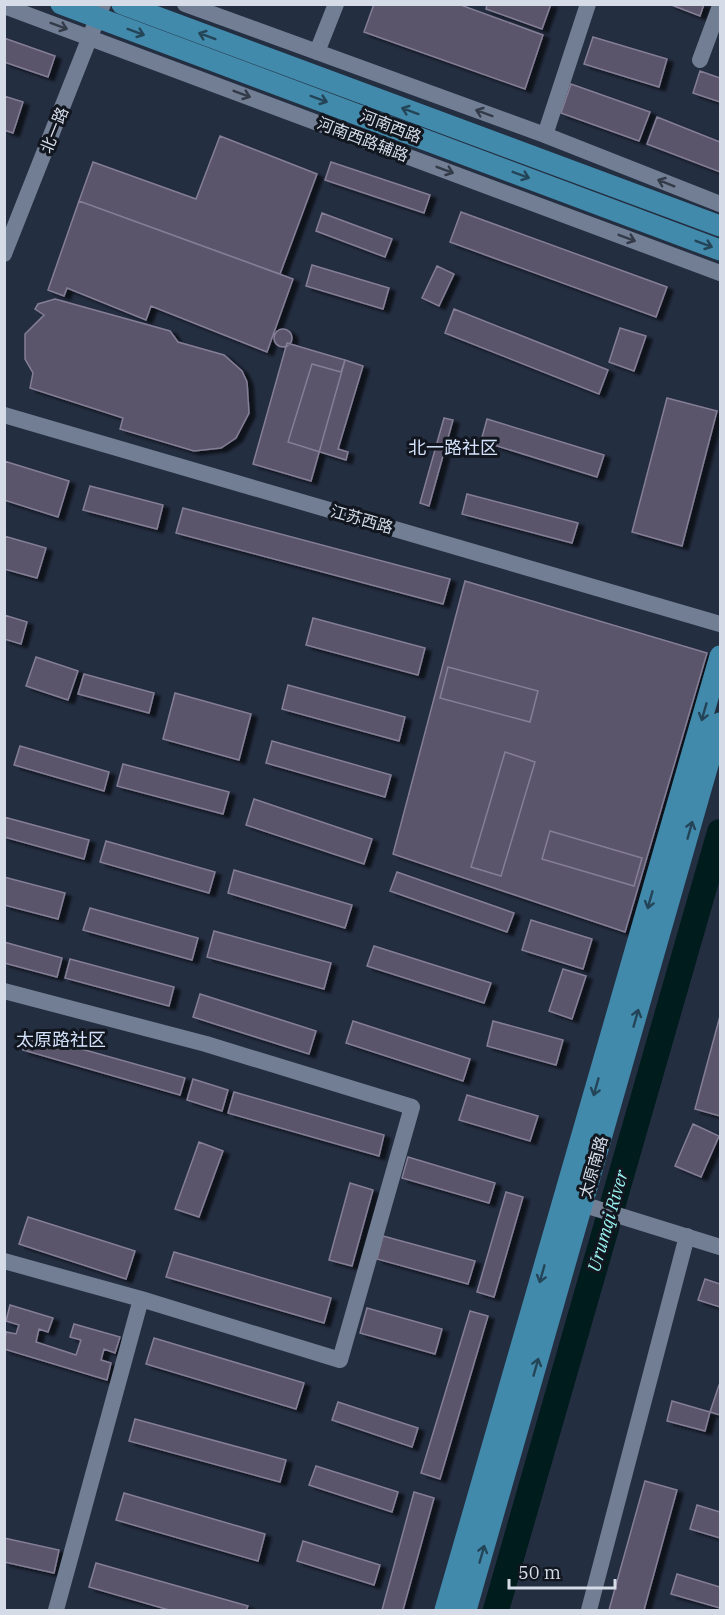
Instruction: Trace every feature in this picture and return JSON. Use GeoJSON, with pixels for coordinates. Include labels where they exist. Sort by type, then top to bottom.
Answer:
{"type":"FeatureCollection","features":[{"type":"Feature","properties":{"kind":"main road","name":"河南西路"},"geometry":{"type":"LineString","coordinates":[[61,4],[98,20],[720,250]]}},
{"type":"Feature","properties":{"kind":"main road","name":"河南西路"},"geometry":{"type":"LineString","coordinates":[[122,4],[720,226]]}},
{"type":"Feature","properties":{"kind":"main road"},"geometry":{"type":"LineString","coordinates":[[582,1204],[720,656]]}},
{"type":"Feature","properties":{"kind":"main road","name":"太原南路"},"geometry":{"type":"LineString","coordinates":[[454,1610],[582,1204],[720,723]]}},
{"type":"Feature","properties":{"kind":"street"},"geometry":{"type":"LineString","coordinates":[[185,4],[545,135],[720,204]]}},
{"type":"Feature","properties":{"kind":"street"},"geometry":{"type":"LineString","coordinates":[[317,52],[336,4]]}},
{"type":"Feature","properties":{"kind":"street"},"geometry":{"type":"LineString","coordinates":[[545,135],[588,4]]}},
{"type":"Feature","properties":{"kind":"street","name":"河南西路辅路"},"geometry":{"type":"LineString","coordinates":[[4,6],[98,20],[720,273]]}},
{"type":"Feature","properties":{"kind":"street"},"geometry":{"type":"LineString","coordinates":[[700,60],[720,6]]}},
{"type":"Feature","properties":{"kind":"street","name":"北一路"},"geometry":{"type":"LineString","coordinates":[[4,254],[98,20]]}},
{"type":"Feature","properties":{"kind":"street","name":"江苏西路"},"geometry":{"type":"LineString","coordinates":[[4,415],[720,624]]}},
{"type":"Feature","properties":{"kind":"street"},"geometry":{"type":"LineString","coordinates":[[4,991],[206,1044],[412,1107],[340,1360],[141,1299],[4,1261]]}},
{"type":"Feature","properties":{"kind":"street"},"geometry":{"type":"LineString","coordinates":[[582,1204],[720,1247]]}},
{"type":"Feature","properties":{"kind":"street"},"geometry":{"type":"LineString","coordinates":[[589,1611],[687,1236]]}},
{"type":"Feature","properties":{"kind":"street"},"geometry":{"type":"LineString","coordinates":[[56,1611],[141,1299]]}},
{"type":"Feature","properties":{"kind":"building"},"geometry":{"type":"Polygon","coordinates":[[[374,4],[458,4],[543,35],[525,89],[364,32],[374,4]]]}},
{"type":"Feature","properties":{"kind":"building"},"geometry":{"type":"Polygon","coordinates":[[[487,4],[551,4],[542,29],[486,9],[487,4]]]}},
{"type":"Feature","properties":{"kind":"building"},"geometry":{"type":"Polygon","coordinates":[[[669,4],[704,4],[700,16],[669,4]]]}},
{"type":"Feature","properties":{"kind":"building"},"geometry":{"type":"Polygon","coordinates":[[[593,37],[667,59],[659,87],[584,64],[593,37]]]}},
{"type":"Feature","properties":{"kind":"building"},"geometry":{"type":"Polygon","coordinates":[[[4,38],[55,56],[48,77],[4,62],[4,38]]]}},
{"type":"Feature","properties":{"kind":"building"},"geometry":{"type":"Polygon","coordinates":[[[700,71],[720,78],[720,102],[693,93],[700,71]]]}},
{"type":"Feature","properties":{"kind":"building"},"geometry":{"type":"Polygon","coordinates":[[[571,84],[650,112],[639,141],[561,113],[571,84]]]}},
{"type":"Feature","properties":{"kind":"building"},"geometry":{"type":"Polygon","coordinates":[[[4,96],[23,102],[13,133],[4,130],[4,96]]]}},
{"type":"Feature","properties":{"kind":"building"},"geometry":{"type":"Polygon","coordinates":[[[657,117],[720,142],[720,172],[647,144],[657,117]]]}},
{"type":"Feature","properties":{"kind":"building"},"geometry":{"type":"Polygon","coordinates":[[[220,136],[317,174],[280,274],[79,201],[93,162],[196,199],[220,136]]]}},
{"type":"Feature","properties":{"kind":"building"},"geometry":{"type":"Polygon","coordinates":[[[331,162],[430,195],[424,213],[325,180],[331,162]]]}},
{"type":"Feature","properties":{"kind":"building"},"geometry":{"type":"Polygon","coordinates":[[[79,201],[293,279],[267,352],[151,306],[146,320],[67,288],[64,296],[48,290],[79,201]]]}},
{"type":"Feature","properties":{"kind":"building"},"geometry":{"type":"Polygon","coordinates":[[[461,212],[667,287],[656,317],[450,242],[461,212]]]}},
{"type":"Feature","properties":{"kind":"building"},"geometry":{"type":"Polygon","coordinates":[[[322,213],[392,239],[385,257],[316,231],[322,213]]]}},
{"type":"Feature","properties":{"kind":"building"},"geometry":{"type":"Polygon","coordinates":[[[312,265],[389,288],[383,309],[306,286],[312,265]]]}},
{"type":"Feature","properties":{"kind":"building"},"geometry":{"type":"Polygon","coordinates":[[[437,266],[454,274],[439,306],[422,298],[437,266]]]}},
{"type":"Feature","properties":{"kind":"building"},"geometry":{"type":"Polygon","coordinates":[[[55,299],[170,331],[178,342],[224,355],[242,371],[247,382],[249,413],[236,438],[221,448],[194,451],[120,429],[123,418],[30,388],[33,373],[25,359],[25,334],[44,315],[35,309],[38,304],[55,299]]]}},
{"type":"Feature","properties":{"kind":"building"},"geometry":{"type":"Polygon","coordinates":[[[454,309],[608,370],[599,394],[445,333],[454,309]]]}},
{"type":"Feature","properties":{"kind":"building"},"geometry":{"type":"Polygon","coordinates":[[[620,328],[646,336],[634,371],[609,362],[620,328]]]}},
{"type":"Feature","properties":{"kind":"building"},"geometry":{"type":"Polygon","coordinates":[[[283,329],[289,332],[292,338],[289,344],[283,347],[277,344],[274,338],[277,332],[283,329]]]}},
{"type":"Feature","properties":{"kind":"building"},"geometry":{"type":"Polygon","coordinates":[[[287,343],[345,360],[311,481],[253,464],[287,343]]]}},
{"type":"Feature","properties":{"kind":"building"},"geometry":{"type":"Polygon","coordinates":[[[345,360],[363,366],[338,449],[348,452],[346,460],[288,442],[312,364],[341,372],[345,360]]]}},
{"type":"Feature","properties":{"kind":"building"},"geometry":{"type":"Polygon","coordinates":[[[667,398],[717,411],[682,546],[632,532],[667,398]]]}},
{"type":"Feature","properties":{"kind":"building"},"geometry":{"type":"Polygon","coordinates":[[[444,418],[453,420],[429,506],[420,503],[444,418]]]}},
{"type":"Feature","properties":{"kind":"building"},"geometry":{"type":"Polygon","coordinates":[[[487,419],[604,455],[597,477],[481,441],[487,419]]]}},
{"type":"Feature","properties":{"kind":"building"},"geometry":{"type":"Polygon","coordinates":[[[4,461],[69,481],[58,517],[4,500],[4,461]]]}},
{"type":"Feature","properties":{"kind":"building"},"geometry":{"type":"Polygon","coordinates":[[[90,486],[163,505],[157,529],[83,510],[90,486]]]}},
{"type":"Feature","properties":{"kind":"building"},"geometry":{"type":"Polygon","coordinates":[[[467,494],[578,523],[572,543],[462,514],[467,494]]]}},
{"type":"Feature","properties":{"kind":"building"},"geometry":{"type":"Polygon","coordinates":[[[183,508],[450,579],[443,604],[176,533],[183,508]]]}},
{"type":"Feature","properties":{"kind":"building"},"geometry":{"type":"Polygon","coordinates":[[[4,536],[46,548],[37,578],[4,569],[4,536]]]}},
{"type":"Feature","properties":{"kind":"building"},"geometry":{"type":"Polygon","coordinates":[[[465,581],[707,653],[625,932],[393,854],[465,581]]]}},
{"type":"Feature","properties":{"kind":"building"},"geometry":{"type":"Polygon","coordinates":[[[4,615],[27,622],[21,644],[4,639],[4,615]]]}},
{"type":"Feature","properties":{"kind":"building"},"geometry":{"type":"Polygon","coordinates":[[[313,618],[425,648],[418,675],[306,645],[313,618]]]}},
{"type":"Feature","properties":{"kind":"building"},"geometry":{"type":"Polygon","coordinates":[[[36,657],[78,671],[68,700],[26,686],[36,657]]]}},
{"type":"Feature","properties":{"kind":"building"},"geometry":{"type":"Polygon","coordinates":[[[448,667],[538,691],[530,722],[440,698],[448,667]]]}},
{"type":"Feature","properties":{"kind":"building"},"geometry":{"type":"Polygon","coordinates":[[[84,674],[154,693],[149,713],[78,694],[84,674]]]}},
{"type":"Feature","properties":{"kind":"building"},"geometry":{"type":"Polygon","coordinates":[[[288,685],[405,717],[399,741],[282,709],[288,685]]]}},
{"type":"Feature","properties":{"kind":"building"},"geometry":{"type":"Polygon","coordinates":[[[175,693],[251,714],[239,760],[163,739],[175,693]]]}},
{"type":"Feature","properties":{"kind":"building"},"geometry":{"type":"Polygon","coordinates":[[[272,741],[391,775],[385,797],[266,763],[272,741]]]}},
{"type":"Feature","properties":{"kind":"building"},"geometry":{"type":"Polygon","coordinates":[[[20,746],[109,772],[104,791],[14,765],[20,746]]]}},
{"type":"Feature","properties":{"kind":"building"},"geometry":{"type":"Polygon","coordinates":[[[505,752],[535,762],[501,876],[471,867],[505,752]]]}},
{"type":"Feature","properties":{"kind":"building"},"geometry":{"type":"Polygon","coordinates":[[[123,764],[229,792],[223,814],[117,786],[123,764]]]}},
{"type":"Feature","properties":{"kind":"building"},"geometry":{"type":"Polygon","coordinates":[[[254,799],[372,839],[364,864],[246,825],[254,799]]]}},
{"type":"Feature","properties":{"kind":"building"},"geometry":{"type":"Polygon","coordinates":[[[4,817],[89,840],[84,859],[4,837],[4,817]]]}},
{"type":"Feature","properties":{"kind":"building"},"geometry":{"type":"Polygon","coordinates":[[[550,831],[642,858],[634,886],[542,859],[550,831]]]}},
{"type":"Feature","properties":{"kind":"building"},"geometry":{"type":"Polygon","coordinates":[[[106,841],[215,872],[209,893],[100,862],[106,841]]]}},
{"type":"Feature","properties":{"kind":"building"},"geometry":{"type":"Polygon","coordinates":[[[234,870],[352,905],[345,928],[228,893],[234,870]]]}},
{"type":"Feature","properties":{"kind":"building"},"geometry":{"type":"Polygon","coordinates":[[[397,872],[514,913],[507,932],[390,891],[397,872]]]}},
{"type":"Feature","properties":{"kind":"building"},"geometry":{"type":"Polygon","coordinates":[[[4,877],[65,893],[58,919],[4,905],[4,877]]]}},
{"type":"Feature","properties":{"kind":"building"},"geometry":{"type":"Polygon","coordinates":[[[90,908],[198,938],[192,960],[83,930],[90,908]]]}},
{"type":"Feature","properties":{"kind":"building"},"geometry":{"type":"Polygon","coordinates":[[[531,920],[592,939],[583,969],[522,950],[531,920]]]}},
{"type":"Feature","properties":{"kind":"building"},"geometry":{"type":"Polygon","coordinates":[[[214,931],[331,963],[324,989],[207,957],[214,931]]]}},
{"type":"Feature","properties":{"kind":"building"},"geometry":{"type":"Polygon","coordinates":[[[4,942],[62,958],[57,977],[4,963],[4,942]]]}},
{"type":"Feature","properties":{"kind":"building"},"geometry":{"type":"Polygon","coordinates":[[[374,946],[491,983],[484,1003],[367,966],[374,946]]]}},
{"type":"Feature","properties":{"kind":"building"},"geometry":{"type":"Polygon","coordinates":[[[70,959],[174,987],[169,1006],[65,978],[70,959]]]}},
{"type":"Feature","properties":{"kind":"building"},"geometry":{"type":"Polygon","coordinates":[[[563,969],[586,976],[572,1019],[549,1011],[563,969]]]}},
{"type":"Feature","properties":{"kind":"building"},"geometry":{"type":"Polygon","coordinates":[[[200,994],[316,1031],[309,1054],[193,1017],[200,994]]]}},
{"type":"Feature","properties":{"kind":"building"},"geometry":{"type":"Polygon","coordinates":[[[720,1016],[720,1116],[695,1109],[720,1016]]]}},
{"type":"Feature","properties":{"kind":"building"},"geometry":{"type":"Polygon","coordinates":[[[353,1021],[470,1059],[463,1081],[346,1043],[353,1021]]]}},
{"type":"Feature","properties":{"kind":"building"},"geometry":{"type":"Polygon","coordinates":[[[493,1021],[563,1040],[556,1065],[487,1046],[493,1021]]]}},
{"type":"Feature","properties":{"kind":"building"},"geometry":{"type":"Polygon","coordinates":[[[28,1034],[185,1078],[180,1095],[23,1050],[28,1034]]]}},
{"type":"Feature","properties":{"kind":"building"},"geometry":{"type":"Polygon","coordinates":[[[193,1079],[228,1090],[222,1111],[187,1100],[193,1079]]]}},
{"type":"Feature","properties":{"kind":"building"},"geometry":{"type":"Polygon","coordinates":[[[234,1092],[384,1135],[379,1156],[228,1113],[234,1092]]]}},
{"type":"Feature","properties":{"kind":"building"},"geometry":{"type":"Polygon","coordinates":[[[467,1095],[538,1116],[530,1141],[459,1120],[467,1095]]]}},
{"type":"Feature","properties":{"kind":"building"},"geometry":{"type":"Polygon","coordinates":[[[693,1124],[719,1136],[701,1177],[675,1166],[693,1124]]]}},
{"type":"Feature","properties":{"kind":"building"},"geometry":{"type":"Polygon","coordinates":[[[199,1142],[223,1151],[199,1217],[175,1209],[199,1142]]]}},
{"type":"Feature","properties":{"kind":"building"},"geometry":{"type":"Polygon","coordinates":[[[408,1157],[495,1183],[489,1203],[402,1178],[408,1157]]]}},
{"type":"Feature","properties":{"kind":"building"},"geometry":{"type":"Polygon","coordinates":[[[350,1183],[373,1190],[352,1266],[329,1260],[350,1183]]]}},
{"type":"Feature","properties":{"kind":"building"},"geometry":{"type":"Polygon","coordinates":[[[506,1192],[523,1197],[494,1297],[477,1292],[506,1192]]]}},
{"type":"Feature","properties":{"kind":"building"},"geometry":{"type":"Polygon","coordinates":[[[28,1217],[135,1251],[126,1279],[19,1244],[28,1217]]]}},
{"type":"Feature","properties":{"kind":"building"},"geometry":{"type":"Polygon","coordinates":[[[383,1236],[475,1261],[468,1284],[377,1259],[383,1236]]]}},
{"type":"Feature","properties":{"kind":"building"},"geometry":{"type":"Polygon","coordinates":[[[174,1252],[331,1298],[324,1323],[166,1277],[174,1252]]]}},
{"type":"Feature","properties":{"kind":"building"},"geometry":{"type":"Polygon","coordinates":[[[705,1279],[720,1284],[720,1307],[698,1300],[705,1279]]]}},
{"type":"Feature","properties":{"kind":"building"},"geometry":{"type":"Polygon","coordinates":[[[10,1305],[53,1318],[48,1332],[39,1329],[36,1342],[76,1355],[81,1340],[70,1337],[74,1324],[120,1337],[115,1353],[104,1349],[101,1360],[111,1363],[107,1380],[4,1349],[6,1332],[16,1334],[19,1325],[6,1321],[10,1305]]]}},
{"type":"Feature","properties":{"kind":"building"},"geometry":{"type":"Polygon","coordinates":[[[367,1308],[442,1329],[435,1354],[360,1333],[367,1308]]]}},
{"type":"Feature","properties":{"kind":"building"},"geometry":{"type":"Polygon","coordinates":[[[470,1311],[488,1316],[440,1479],[421,1473],[470,1311]]]}},
{"type":"Feature","properties":{"kind":"building"},"geometry":{"type":"Polygon","coordinates":[[[154,1338],[304,1383],[296,1409],[146,1364],[154,1338]]]}},
{"type":"Feature","properties":{"kind":"building"},"geometry":{"type":"Polygon","coordinates":[[[720,1385],[720,1415],[710,1412],[720,1385]]]}},
{"type":"Feature","properties":{"kind":"building"},"geometry":{"type":"Polygon","coordinates":[[[672,1401],[710,1412],[705,1431],[667,1421],[672,1401]]]}},
{"type":"Feature","properties":{"kind":"building"},"geometry":{"type":"Polygon","coordinates":[[[338,1402],[418,1428],[412,1447],[332,1420],[338,1402]]]}},
{"type":"Feature","properties":{"kind":"building"},"geometry":{"type":"Polygon","coordinates":[[[135,1419],[286,1460],[280,1482],[129,1441],[135,1419]]]}},
{"type":"Feature","properties":{"kind":"building"},"geometry":{"type":"Polygon","coordinates":[[[316,1466],[398,1492],[392,1512],[309,1485],[316,1466]]]}},
{"type":"Feature","properties":{"kind":"building"},"geometry":{"type":"Polygon","coordinates":[[[645,1481],[677,1490],[644,1610],[609,1610],[645,1481]]]}},
{"type":"Feature","properties":{"kind":"building"},"geometry":{"type":"Polygon","coordinates":[[[414,1492],[434,1498],[403,1610],[382,1610],[414,1492]]]}},
{"type":"Feature","properties":{"kind":"building"},"geometry":{"type":"Polygon","coordinates":[[[124,1493],[265,1534],[258,1561],[116,1520],[124,1493]]]}},
{"type":"Feature","properties":{"kind":"building"},"geometry":{"type":"Polygon","coordinates":[[[697,1505],[720,1512],[720,1538],[690,1529],[697,1505]]]}},
{"type":"Feature","properties":{"kind":"building"},"geometry":{"type":"Polygon","coordinates":[[[4,1538],[59,1550],[54,1573],[4,1562],[4,1538]]]}},
{"type":"Feature","properties":{"kind":"building"},"geometry":{"type":"Polygon","coordinates":[[[303,1541],[380,1565],[374,1585],[297,1561],[303,1541]]]}},
{"type":"Feature","properties":{"kind":"building"},"geometry":{"type":"Polygon","coordinates":[[[96,1563],[248,1606],[246,1610],[169,1610],[89,1587],[96,1563]]]}},
{"type":"Feature","properties":{"kind":"building"},"geometry":{"type":"Polygon","coordinates":[[[677,1574],[720,1587],[720,1608],[671,1594],[677,1574]]]}},
{"type":"Feature","properties":{"kind":"waterway","name":"Urumqi River"},"geometry":{"type":"LineString","coordinates":[[496,1610],[720,832]]}},
{"type":"Feature","properties":{"kind":"district","name":"北一路社区"},"geometry":{"type":"Point","coordinates":[453,448]}},
{"type":"Feature","properties":{"kind":"district","name":"太原路社区"},"geometry":{"type":"Point","coordinates":[61,1040]}}]}
